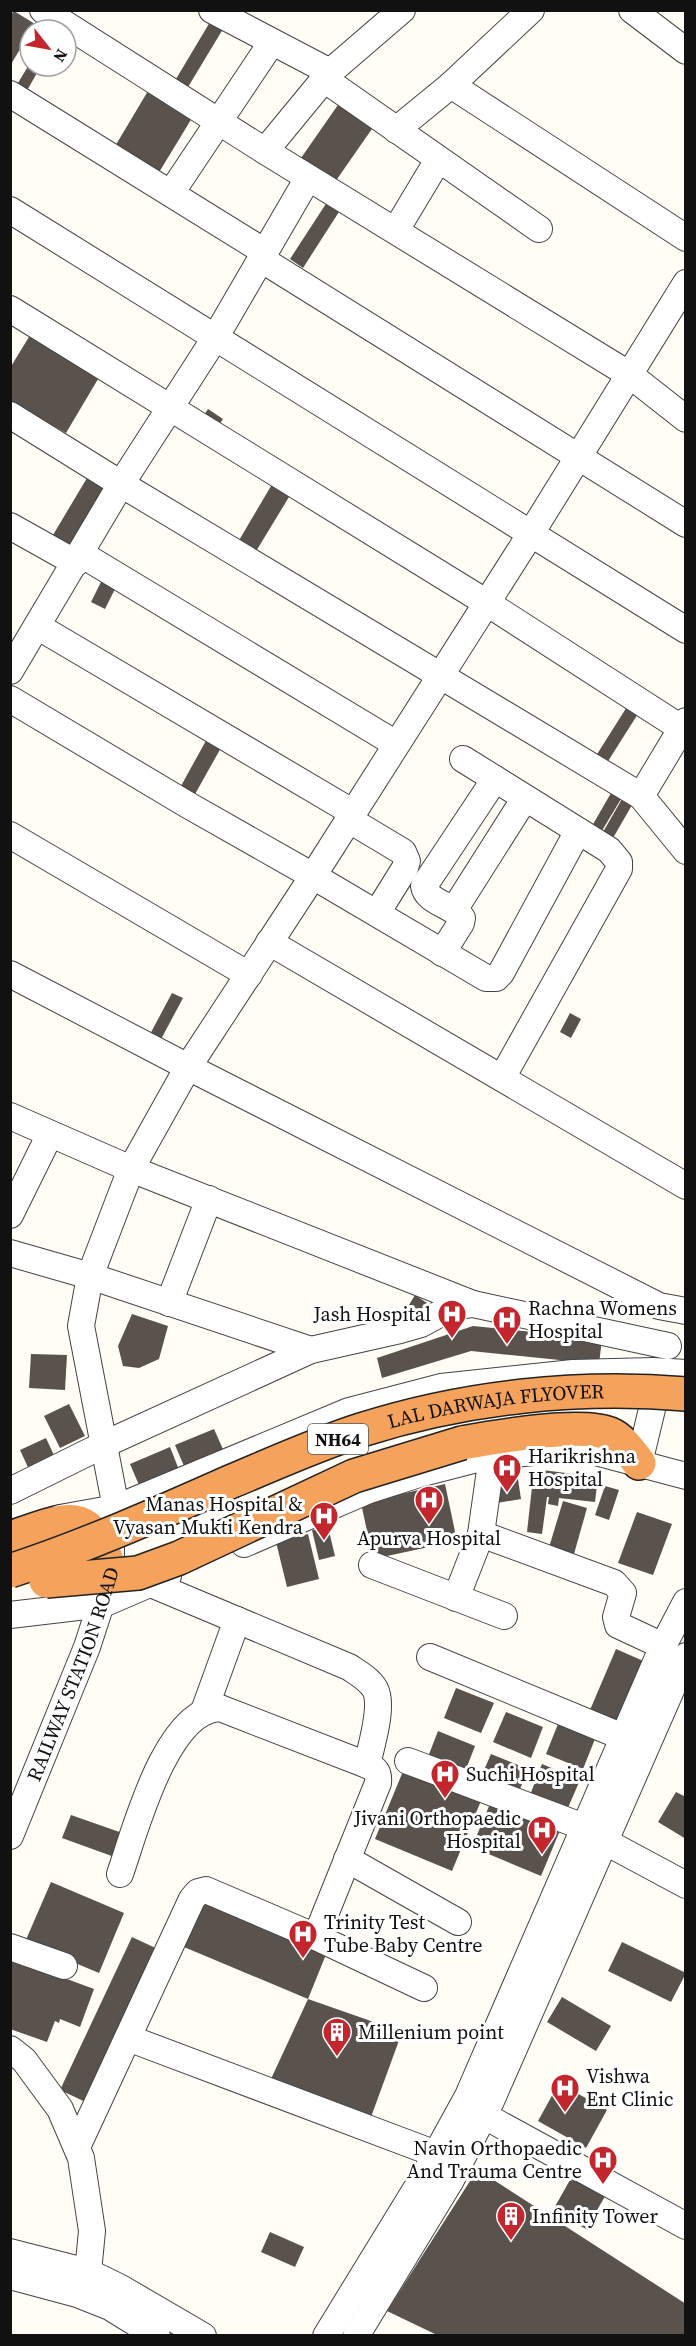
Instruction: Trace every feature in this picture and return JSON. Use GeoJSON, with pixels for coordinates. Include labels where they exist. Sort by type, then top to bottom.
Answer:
{"type":"FeatureCollection","features":[{"type":"Feature","properties":{"kind":"highway","name":"LAL DARWAJA FLYOVER"},"geometry":{"type":"LineString","coordinates":[[10,1571],[54,1557],[270,1465],[360,1430],[440,1409],[582,1391],[686,1394]]}},
{"type":"Feature","properties":{"kind":"highway","name":"LAL DARWAJA FLYOVER"},"geometry":{"type":"LineString","coordinates":[[10,1592],[138,1547],[275,1485],[362,1453],[435,1433],[509,1419],[654,1411],[686,1414]]}},
{"type":"Feature","properties":{"kind":"highway"},"geometry":{"type":"LineString","coordinates":[[46,1581],[138,1574],[179,1558],[354,1476],[410,1457],[462,1443],[590,1428],[611,1434],[639,1463]]}},
{"type":"Feature","properties":{"kind":"highway"},"geometry":{"type":"LineString","coordinates":[[10,1538],[64,1520],[78,1521],[87,1526],[104,1549],[111,1573]]}},
{"type":"Feature","properties":{"kind":"street"},"geometry":{"type":"LineString","coordinates":[[43,10],[308,178],[630,375],[684,414]]}},
{"type":"Feature","properties":{"kind":"street"},"geometry":{"type":"LineString","coordinates":[[265,151],[327,76],[402,10]]}},
{"type":"Feature","properties":{"kind":"street"},"geometry":{"type":"LineString","coordinates":[[396,130],[451,85],[531,10]]}},
{"type":"Feature","properties":{"kind":"street"},"geometry":{"type":"LineString","coordinates":[[632,10],[686,51]]}},
{"type":"Feature","properties":{"kind":"street"},"geometry":{"type":"LineString","coordinates":[[216,12],[272,42],[327,76],[396,130],[539,228]]}},
{"type":"Feature","properties":{"kind":"street"},"geometry":{"type":"LineString","coordinates":[[171,193],[272,42]]}},
{"type":"Feature","properties":{"kind":"street"},"geometry":{"type":"LineString","coordinates":[[451,85],[686,238]]}},
{"type":"Feature","properties":{"kind":"street"},"geometry":{"type":"LineString","coordinates":[[10,94],[171,193],[263,256],[686,524]]}},
{"type":"Feature","properties":{"kind":"street"},"geometry":{"type":"LineString","coordinates":[[396,230],[438,160]]}},
{"type":"Feature","properties":{"kind":"street"},"geometry":{"type":"LineString","coordinates":[[10,670],[26,630],[78,559],[121,484],[215,338],[308,178]]}},
{"type":"Feature","properties":{"kind":"street"},"geometry":{"type":"LineString","coordinates":[[10,210],[686,630]]}},
{"type":"Feature","properties":{"kind":"street","name":"RAILWAY STATION ROAD"},"geometry":{"type":"LineString","coordinates":[[10,1836],[103,1604],[111,1573],[111,1544],[116,1508],[81,1326],[90,1276],[131,1169],[188,1067],[487,603],[686,283]]}},
{"type":"Feature","properties":{"kind":"street"},"geometry":{"type":"LineString","coordinates":[[10,309],[683,724],[641,796]]}},
{"type":"Feature","properties":{"kind":"street"},"geometry":{"type":"LineString","coordinates":[[10,415],[641,796],[686,851]]}},
{"type":"Feature","properties":{"kind":"street"},"geometry":{"type":"LineString","coordinates":[[10,526],[78,559],[396,744]]}},
{"type":"Feature","properties":{"kind":"street"},"geometry":{"type":"LineString","coordinates":[[26,630],[350,815],[403,852],[407,861],[405,868],[377,913]]}},
{"type":"Feature","properties":{"kind":"street"},"geometry":{"type":"LineString","coordinates":[[10,699],[486,978],[496,978],[501,973],[578,831]]}},
{"type":"Feature","properties":{"kind":"street"},"geometry":{"type":"LineString","coordinates":[[464,759],[609,850],[619,862],[619,869],[502,1078]]}},
{"type":"Feature","properties":{"kind":"street"},"geometry":{"type":"LineString","coordinates":[[442,953],[461,924],[460,915],[429,895],[424,886],[495,779]]}},
{"type":"Feature","properties":{"kind":"street"},"geometry":{"type":"LineString","coordinates":[[454,910],[525,798]]}},
{"type":"Feature","properties":{"kind":"street"},"geometry":{"type":"LineString","coordinates":[[10,835],[249,975]]}},
{"type":"Feature","properties":{"kind":"street"},"geometry":{"type":"LineString","coordinates":[[269,942],[686,1186]]}},
{"type":"Feature","properties":{"kind":"street"},"geometry":{"type":"LineString","coordinates":[[10,974],[659,1306],[681,1310],[668,1346],[674,1372],[639,1463]]}},
{"type":"Feature","properties":{"kind":"street"},"geometry":{"type":"LineString","coordinates":[[10,1116],[131,1169],[473,1304],[668,1346]]}},
{"type":"Feature","properties":{"kind":"street"},"geometry":{"type":"LineString","coordinates":[[10,1215],[50,1134]]}},
{"type":"Feature","properties":{"kind":"street"},"geometry":{"type":"LineString","coordinates":[[168,1303],[209,1199]]}},
{"type":"Feature","properties":{"kind":"street"},"geometry":{"type":"LineString","coordinates":[[10,1252],[90,1276],[311,1350]]}},
{"type":"Feature","properties":{"kind":"street"},"geometry":{"type":"LineString","coordinates":[[10,1491],[105,1444],[311,1350],[400,1330],[429,1320],[452,1307],[473,1304]]}},
{"type":"Feature","properties":{"kind":"street"},"geometry":{"type":"LineString","coordinates":[[10,1531],[51,1519],[116,1508],[350,1411],[441,1387],[573,1373],[674,1372]]}},
{"type":"Feature","properties":{"kind":"street"},"geometry":{"type":"LineString","coordinates":[[10,1615],[103,1604],[369,1490],[419,1474],[492,1456],[584,1449],[686,1476]]}},
{"type":"Feature","properties":{"kind":"street"},"geometry":{"type":"LineString","coordinates":[[456,1598],[481,1534],[492,1456]]}},
{"type":"Feature","properties":{"kind":"street"},"geometry":{"type":"LineString","coordinates":[[481,1534],[614,1583],[623,1593],[616,1617],[618,1625],[674,1651]]}},
{"type":"Feature","properties":{"kind":"street"},"geometry":{"type":"LineString","coordinates":[[372,1565],[504,1616]]}},
{"type":"Feature","properties":{"kind":"street"},"geometry":{"type":"LineString","coordinates":[[151,1584],[349,1667],[364,1677],[375,1689],[379,1707],[367,1765]]}},
{"type":"Feature","properties":{"kind":"street"},"geometry":{"type":"LineString","coordinates":[[356,2336],[451,2180],[473,2110],[674,1651],[686,1602]]}},
{"type":"Feature","properties":{"kind":"street"},"geometry":{"type":"LineString","coordinates":[[120,1874],[137,1823],[164,1756],[175,1737],[204,1711],[237,1620]]}},
{"type":"Feature","properties":{"kind":"street"},"geometry":{"type":"LineString","coordinates":[[594,1834],[623,1737],[674,1651]]}},
{"type":"Feature","properties":{"kind":"street"},"geometry":{"type":"LineString","coordinates":[[430,1657],[623,1737]]}},
{"type":"Feature","properties":{"kind":"street"},"geometry":{"type":"LineString","coordinates":[[204,1711],[220,1708],[367,1765],[375,1769],[378,1775],[378,1783],[316,1937]]}},
{"type":"Feature","properties":{"kind":"street"},"geometry":{"type":"LineString","coordinates":[[408,1761],[594,1834],[686,1886]]}},
{"type":"Feature","properties":{"kind":"street"},"geometry":{"type":"LineString","coordinates":[[347,1858],[458,1922]]}},
{"type":"Feature","properties":{"kind":"street"},"geometry":{"type":"LineString","coordinates":[[77,2147],[192,1899],[198,1892],[206,1890],[316,1937],[424,1988]]}},
{"type":"Feature","properties":{"kind":"street"},"geometry":{"type":"LineString","coordinates":[[10,1947],[64,1966]]}},
{"type":"Feature","properties":{"kind":"street"},"geometry":{"type":"LineString","coordinates":[[128,2038],[436,2154]]}},
{"type":"Feature","properties":{"kind":"street"},"geometry":{"type":"LineString","coordinates":[[10,2049],[24,2060],[60,2109],[81,2158],[92,2231],[88,2272]]}},
{"type":"Feature","properties":{"kind":"street"},"geometry":{"type":"LineString","coordinates":[[326,2336],[436,2154],[473,2110]]}},
{"type":"Feature","properties":{"kind":"street"},"geometry":{"type":"LineString","coordinates":[[473,2110],[686,2226]]}},
{"type":"Feature","properties":{"kind":"street"},"geometry":{"type":"LineString","coordinates":[[10,2252],[88,2272],[119,2287],[203,2336]]}},
{"type":"Feature","properties":{"kind":"street"},"geometry":{"type":"LineString","coordinates":[[10,2276],[77,2294],[110,2307],[157,2336]]}},
{"type":"Feature","properties":{"kind":"building"},"geometry":{"type":"Polygon","coordinates":[[[14,11],[25,18],[18,18],[18,53],[10,66],[10,16],[14,11]]]}},
{"type":"Feature","properties":{"kind":"building"},"geometry":{"type":"Polygon","coordinates":[[[210,22],[223,29],[188,87],[176,79],[210,22]]]}},
{"type":"Feature","properties":{"kind":"building"},"geometry":{"type":"Polygon","coordinates":[[[21,78],[34,78],[25,94],[15,88],[21,78]]]}},
{"type":"Feature","properties":{"kind":"building"},"geometry":{"type":"Polygon","coordinates":[[[148,91],[192,118],[158,174],[114,148],[148,91]]]}},
{"type":"Feature","properties":{"kind":"building"},"geometry":{"type":"Polygon","coordinates":[[[340,102],[374,126],[335,182],[301,158],[340,102]]]}},
{"type":"Feature","properties":{"kind":"building"},"geometry":{"type":"Polygon","coordinates":[[[331,196],[344,204],[303,268],[290,259],[331,196]]]}},
{"type":"Feature","properties":{"kind":"building"},"geometry":{"type":"Polygon","coordinates":[[[32,332],[101,374],[66,433],[10,401],[10,368],[32,332]]]}},
{"type":"Feature","properties":{"kind":"building"},"geometry":{"type":"Polygon","coordinates":[[[208,409],[223,419],[215,431],[200,421],[208,409]]]}},
{"type":"Feature","properties":{"kind":"building"},"geometry":{"type":"Polygon","coordinates":[[[90,473],[112,486],[75,548],[53,535],[90,473]]]}},
{"type":"Feature","properties":{"kind":"building"},"geometry":{"type":"Polygon","coordinates":[[[274,481],[292,492],[255,553],[238,542],[274,481]]]}},
{"type":"Feature","properties":{"kind":"building"},"geometry":{"type":"Polygon","coordinates":[[[105,574],[119,581],[105,609],[91,602],[105,574]]]}},
{"type":"Feature","properties":{"kind":"building"},"geometry":{"type":"Polygon","coordinates":[[[630,702],[641,709],[605,766],[594,759],[630,702]]]}},
{"type":"Feature","properties":{"kind":"building"},"geometry":{"type":"Polygon","coordinates":[[[208,737],[222,746],[190,803],[176,795],[208,737]]]}},
{"type":"Feature","properties":{"kind":"building"},"geometry":{"type":"Polygon","coordinates":[[[611,793],[621,799],[597,839],[588,833],[611,793]]]}},
{"type":"Feature","properties":{"kind":"building"},"geometry":{"type":"Polygon","coordinates":[[[622,799],[632,805],[609,845],[599,839],[622,799]]]}},
{"type":"Feature","properties":{"kind":"building"},"geometry":{"type":"Polygon","coordinates":[[[172,993],[183,998],[159,1043],[148,1038],[172,993]]]}},
{"type":"Feature","properties":{"kind":"building"},"geometry":{"type":"Polygon","coordinates":[[[570,1013],[581,1019],[571,1038],[560,1032],[570,1013]]]}},
{"type":"Feature","properties":{"kind":"building"},"geometry":{"type":"Polygon","coordinates":[[[415,1295],[427,1303],[423,1319],[395,1328],[415,1295]]]}},
{"type":"Feature","properties":{"kind":"building"},"geometry":{"type":"Polygon","coordinates":[[[132,1314],[168,1326],[159,1359],[139,1368],[123,1366],[118,1346],[132,1314]]]}},
{"type":"Feature","properties":{"kind":"building"},"geometry":{"type":"Polygon","coordinates":[[[473,1326],[602,1339],[599,1364],[471,1351],[382,1378],[377,1358],[473,1326]]]}},
{"type":"Feature","properties":{"kind":"building"},"geometry":{"type":"Polygon","coordinates":[[[31,1354],[67,1355],[65,1390],[29,1388],[31,1354]]]}},
{"type":"Feature","properties":{"kind":"building"},"geometry":{"type":"Polygon","coordinates":[[[69,1404],[85,1436],[60,1448],[44,1416],[69,1404]]]}},
{"type":"Feature","properties":{"kind":"building"},"geometry":{"type":"Polygon","coordinates":[[[214,1429],[226,1456],[187,1473],[175,1445],[214,1429]]]}},
{"type":"Feature","properties":{"kind":"building"},"geometry":{"type":"Polygon","coordinates":[[[46,1438],[58,1464],[32,1476],[20,1450],[46,1438]]]}},
{"type":"Feature","properties":{"kind":"building"},"geometry":{"type":"Polygon","coordinates":[[[170,1447],[181,1475],[142,1492],[130,1464],[170,1447]]]}},
{"type":"Feature","properties":{"kind":"building"},"geometry":{"type":"Polygon","coordinates":[[[534,1469],[598,1477],[595,1502],[559,1498],[558,1506],[548,1504],[549,1497],[547,1497],[542,1534],[527,1532],[534,1469]]]}},
{"type":"Feature","properties":{"kind":"building"},"geometry":{"type":"Polygon","coordinates":[[[518,1479],[521,1499],[497,1503],[493,1483],[518,1479]]]}},
{"type":"Feature","properties":{"kind":"building"},"geometry":{"type":"Polygon","coordinates":[[[445,1484],[457,1541],[373,1559],[361,1503],[445,1484]]]}},
{"type":"Feature","properties":{"kind":"building"},"geometry":{"type":"Polygon","coordinates":[[[605,1486],[619,1490],[609,1520],[595,1515],[605,1486]]]}},
{"type":"Feature","properties":{"kind":"building"},"geometry":{"type":"Polygon","coordinates":[[[563,1501],[587,1508],[572,1561],[547,1554],[563,1501]]]}},
{"type":"Feature","properties":{"kind":"building"},"geometry":{"type":"Polygon","coordinates":[[[637,1512],[672,1524],[653,1575],[618,1563],[637,1512]]]}},
{"type":"Feature","properties":{"kind":"building"},"geometry":{"type":"Polygon","coordinates":[[[328,1527],[335,1556],[319,1560],[312,1530],[328,1527]]]}},
{"type":"Feature","properties":{"kind":"building"},"geometry":{"type":"Polygon","coordinates":[[[308,1534],[319,1579],[287,1587],[276,1542],[308,1534]]]}},
{"type":"Feature","properties":{"kind":"building"},"geometry":{"type":"Polygon","coordinates":[[[616,1649],[648,1663],[619,1730],[587,1717],[616,1649]]]}},
{"type":"Feature","properties":{"kind":"building"},"geometry":{"type":"Polygon","coordinates":[[[456,1688],[494,1703],[481,1733],[444,1718],[456,1688]]]}},
{"type":"Feature","properties":{"kind":"building"},"geometry":{"type":"Polygon","coordinates":[[[506,1712],[543,1727],[531,1758],[493,1742],[506,1712]]]}},
{"type":"Feature","properties":{"kind":"building"},"geometry":{"type":"Polygon","coordinates":[[[558,1724],[595,1739],[583,1769],[546,1754],[558,1724]]]}},
{"type":"Feature","properties":{"kind":"building"},"geometry":{"type":"Polygon","coordinates":[[[438,1731],[475,1746],[463,1777],[426,1762],[438,1731]]]}},
{"type":"Feature","properties":{"kind":"building"},"geometry":{"type":"Polygon","coordinates":[[[491,1754],[528,1769],[516,1799],[478,1784],[491,1754]]]}},
{"type":"Feature","properties":{"kind":"building"},"geometry":{"type":"Polygon","coordinates":[[[406,1764],[483,1796],[452,1871],[375,1839],[406,1764]]]}},
{"type":"Feature","properties":{"kind":"building"},"geometry":{"type":"Polygon","coordinates":[[[542,1764],[580,1780],[567,1810],[530,1795],[542,1764]]]}},
{"type":"Feature","properties":{"kind":"building"},"geometry":{"type":"Polygon","coordinates":[[[676,1792],[686,1797],[686,1839],[658,1822],[676,1792]]]}},
{"type":"Feature","properties":{"kind":"building"},"geometry":{"type":"Polygon","coordinates":[[[492,1799],[561,1828],[541,1876],[472,1847],[492,1799]]]}},
{"type":"Feature","properties":{"kind":"building"},"geometry":{"type":"Polygon","coordinates":[[[71,1815],[128,1835],[120,1859],[62,1838],[71,1815]]]}},
{"type":"Feature","properties":{"kind":"building"},"geometry":{"type":"Polygon","coordinates":[[[51,1882],[124,1913],[99,1973],[25,1942],[51,1882]]]}},
{"type":"Feature","properties":{"kind":"building"},"geometry":{"type":"Polygon","coordinates":[[[204,1900],[327,1952],[308,1999],[184,1947],[204,1900]]]}},
{"type":"Feature","properties":{"kind":"building"},"geometry":{"type":"Polygon","coordinates":[[[132,1937],[164,1952],[92,2105],[60,2090],[132,1937]]]}},
{"type":"Feature","properties":{"kind":"building"},"geometry":{"type":"Polygon","coordinates":[[[622,1942],[686,1973],[671,2002],[608,1971],[622,1942]]]}},
{"type":"Feature","properties":{"kind":"building"},"geometry":{"type":"Polygon","coordinates":[[[10,1958],[94,1989],[80,2027],[60,2019],[59,2023],[55,2021],[47,2042],[10,2029],[10,1958]]]}},
{"type":"Feature","properties":{"kind":"building"},"geometry":{"type":"Polygon","coordinates":[[[562,1997],[611,2026],[596,2051],[547,2022],[562,1997]]]}},
{"type":"Feature","properties":{"kind":"building","name":"Millenium point"},"geometry":{"type":"Polygon","coordinates":[[[308,1999],[368,2020],[401,2035],[371,2117],[271,2079],[308,1999]]]}},
{"type":"Feature","properties":{"kind":"building"},"geometry":{"type":"Polygon","coordinates":[[[559,2083],[607,2110],[586,2148],[538,2121],[559,2083]]]}},
{"type":"Feature","properties":{"kind":"building"},"geometry":{"type":"Polygon","coordinates":[[[574,2173],[607,2193],[586,2229],[553,2210],[574,2173]]]}},
{"type":"Feature","properties":{"kind":"building","name":"Infinity Tower"},"geometry":{"type":"Polygon","coordinates":[[[486,2175],[686,2304],[686,2336],[439,2336],[387,2311],[470,2181],[486,2175]]]}},
{"type":"Feature","properties":{"kind":"building"},"geometry":{"type":"Polygon","coordinates":[[[270,2232],[304,2247],[295,2267],[261,2252],[270,2232]]]}},
{"type":"Feature","properties":{"kind":"place","name":"Jash Hospital"},"geometry":{"type":"Point","coordinates":[452,1340]}},
{"type":"Feature","properties":{"kind":"place","name":"Rachna Womens Hospital"},"geometry":{"type":"Point","coordinates":[507,1346]}},
{"type":"Feature","properties":{"kind":"place","name":"Harikrishna Hospital"},"geometry":{"type":"Point","coordinates":[507,1494]}},
{"type":"Feature","properties":{"kind":"place","name":"Apurva Hospital"},"geometry":{"type":"Point","coordinates":[429,1526]}},
{"type":"Feature","properties":{"kind":"place","name":"Manas Hospital & Vyasan Mukti Kendra"},"geometry":{"type":"Point","coordinates":[324,1542]}},
{"type":"Feature","properties":{"kind":"place","name":"Suchi Hospital"},"geometry":{"type":"Point","coordinates":[445,1800]}},
{"type":"Feature","properties":{"kind":"place","name":"Jivani Orthopaedic Hospital"},"geometry":{"type":"Point","coordinates":[542,1856]}},
{"type":"Feature","properties":{"kind":"place","name":"Trinity Test Tube Baby Centre"},"geometry":{"type":"Point","coordinates":[303,1960]}},
{"type":"Feature","properties":{"kind":"place","name":"Millenium point"},"geometry":{"type":"Point","coordinates":[337,2058]}},
{"type":"Feature","properties":{"kind":"place","name":"Vishwa Ent Clinic"},"geometry":{"type":"Point","coordinates":[565,2114]}},
{"type":"Feature","properties":{"kind":"place","name":"Navin Orthopaedic And Trauma Centre"},"geometry":{"type":"Point","coordinates":[603,2186]}},
{"type":"Feature","properties":{"kind":"place","name":"Infinity Tower"},"geometry":{"type":"Point","coordinates":[511,2242]}}]}
